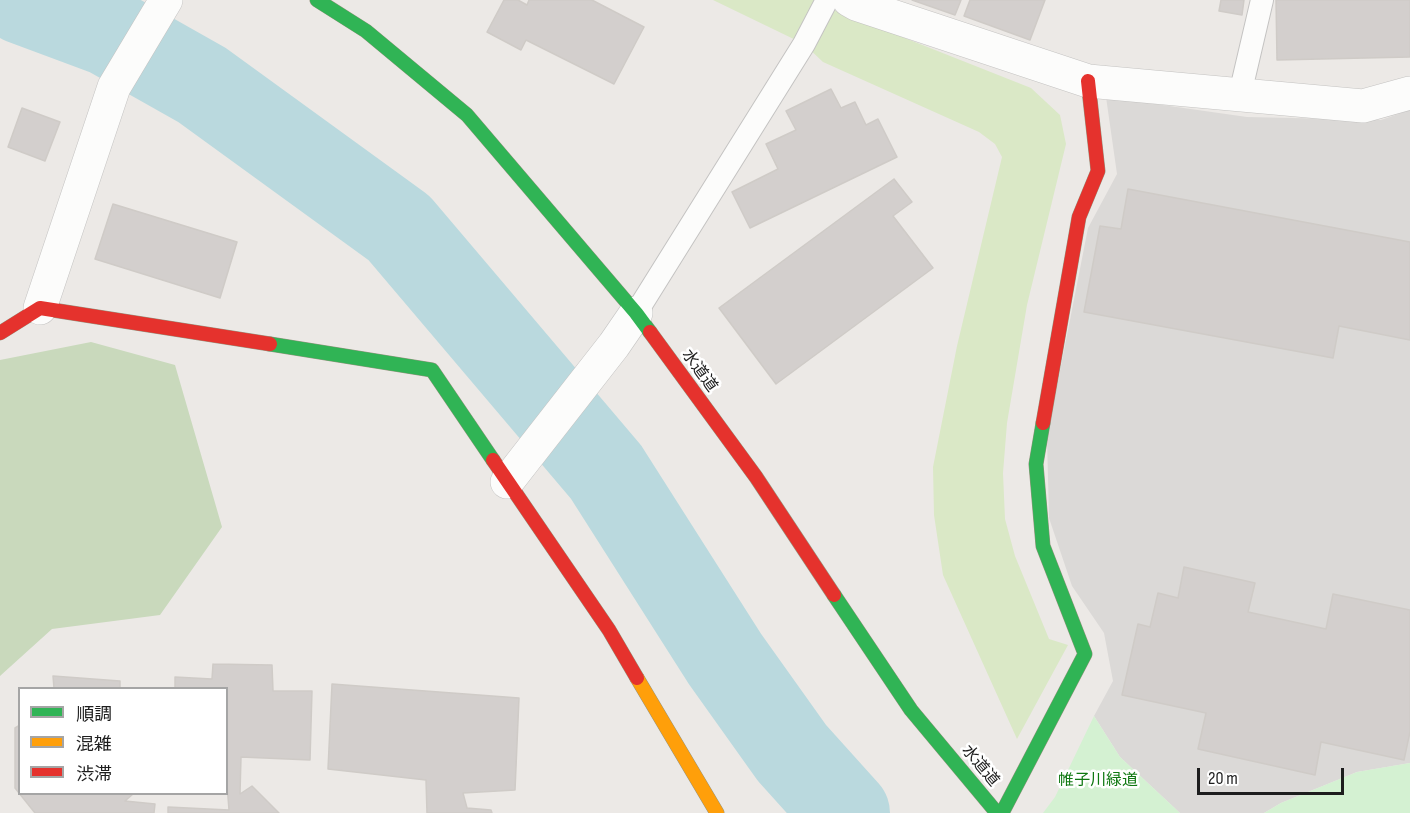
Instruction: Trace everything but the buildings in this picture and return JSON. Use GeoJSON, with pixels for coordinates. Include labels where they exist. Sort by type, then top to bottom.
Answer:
{"type":"FeatureCollection","features":[{"type":"Feature","properties":{"kind":"street"},"geometry":{"type":"LineString","coordinates":[[0,333],[40,308],[114,87],[166,0]]}},
{"type":"Feature","properties":{"kind":"street","name":"水道道"},"geometry":{"type":"LineString","coordinates":[[317,0],[366,31],[467,115],[636,313],[756,477],[911,710],[1000,813]]}},
{"type":"Feature","properties":{"kind":"street"},"geometry":{"type":"LineString","coordinates":[[843,2],[1088,81],[1363,106],[1410,93]]}},
{"type":"Feature","properties":{"kind":"street"},"geometry":{"type":"LineString","coordinates":[[1000,813],[1023,774],[1085,654],[1043,546],[1036,464],[1079,217],[1098,171],[1088,81]]}},
{"type":"Feature","properties":{"kind":"street"},"geometry":{"type":"LineString","coordinates":[[40,308],[432,370],[609,630],[717,813]]}},
{"type":"Feature","properties":{"kind":"street"},"geometry":{"type":"LineString","coordinates":[[507,482],[614,345],[636,313]]}},
{"type":"Feature","properties":{"kind":"lane"},"geometry":{"type":"LineString","coordinates":[[1240,94],[1262,0]]}},
{"type":"Feature","properties":{"kind":"lane"},"geometry":{"type":"LineString","coordinates":[[636,313],[804,44],[843,2]]}},
{"type":"Feature","properties":{"kind":"shaded area"},"geometry":{"type":"Polygon","coordinates":[[[1106,97],[1247,117],[1381,120],[1410,110],[1410,763],[1357,772],[1281,803],[1264,813],[1180,813],[1120,757],[1094,716],[1113,681],[1104,633],[1072,586],[1049,518],[1047,437],[1088,228],[1117,174],[1106,97]]]}},
{"type":"Feature","properties":{"kind":"green space"},"geometry":{"type":"Polygon","coordinates":[[[713,0],[815,0],[824,6],[1031,88],[1060,115],[1066,144],[1027,305],[1007,423],[1003,473],[1005,519],[1015,556],[1049,639],[1068,645],[1017,739],[943,575],[934,515],[933,467],[957,346],[1002,157],[995,144],[979,132],[823,62],[804,44],[713,0]]]}},
{"type":"Feature","properties":{"kind":"green space"},"geometry":{"type":"Polygon","coordinates":[[[91,342],[175,365],[222,527],[160,615],[52,629],[0,676],[0,360],[91,342]]]}},
{"type":"Feature","properties":{"kind":"green space","name":"帷子川緑道"},"geometry":{"type":"Polygon","coordinates":[[[1094,716],[1120,757],[1180,813],[1043,813],[1055,797],[1094,716]]]}},
{"type":"Feature","properties":{"kind":"green space"},"geometry":{"type":"Polygon","coordinates":[[[1410,763],[1410,813],[1264,813],[1281,803],[1357,772],[1410,763]]]}},
{"type":"Feature","properties":{"kind":"waterway"},"geometry":{"type":"LineString","coordinates":[[22,0],[108,32],[202,85],[399,228],[606,472],[725,659],[792,753],[846,813]]}},
{"type":"Feature","properties":{"kind":"traffic: fast"},"geometry":{"type":"LineString","coordinates":[[317,0],[366,31],[467,115],[650,332]]}},
{"type":"Feature","properties":{"kind":"traffic: fast"},"geometry":{"type":"LineString","coordinates":[[270,344],[432,370],[493,460]]}},
{"type":"Feature","properties":{"kind":"traffic: fast"},"geometry":{"type":"LineString","coordinates":[[1002,813],[1085,654],[1043,546],[1036,464],[1043,423]]}},
{"type":"Feature","properties":{"kind":"traffic: fast"},"geometry":{"type":"LineString","coordinates":[[834,595],[911,710],[997,813]]}},
{"type":"Feature","properties":{"kind":"traffic: slow"},"geometry":{"type":"LineString","coordinates":[[637,678],[717,813]]}},
{"type":"Feature","properties":{"kind":"traffic: jam"},"geometry":{"type":"LineString","coordinates":[[1043,423],[1079,217],[1098,171],[1088,81]]}},
{"type":"Feature","properties":{"kind":"traffic: jam"},"geometry":{"type":"LineString","coordinates":[[0,333],[40,308],[270,344]]}},
{"type":"Feature","properties":{"kind":"traffic: jam"},"geometry":{"type":"LineString","coordinates":[[650,332],[756,477],[834,595]]}},
{"type":"Feature","properties":{"kind":"traffic: jam"},"geometry":{"type":"LineString","coordinates":[[493,460],[609,630],[637,678]]}}]}
